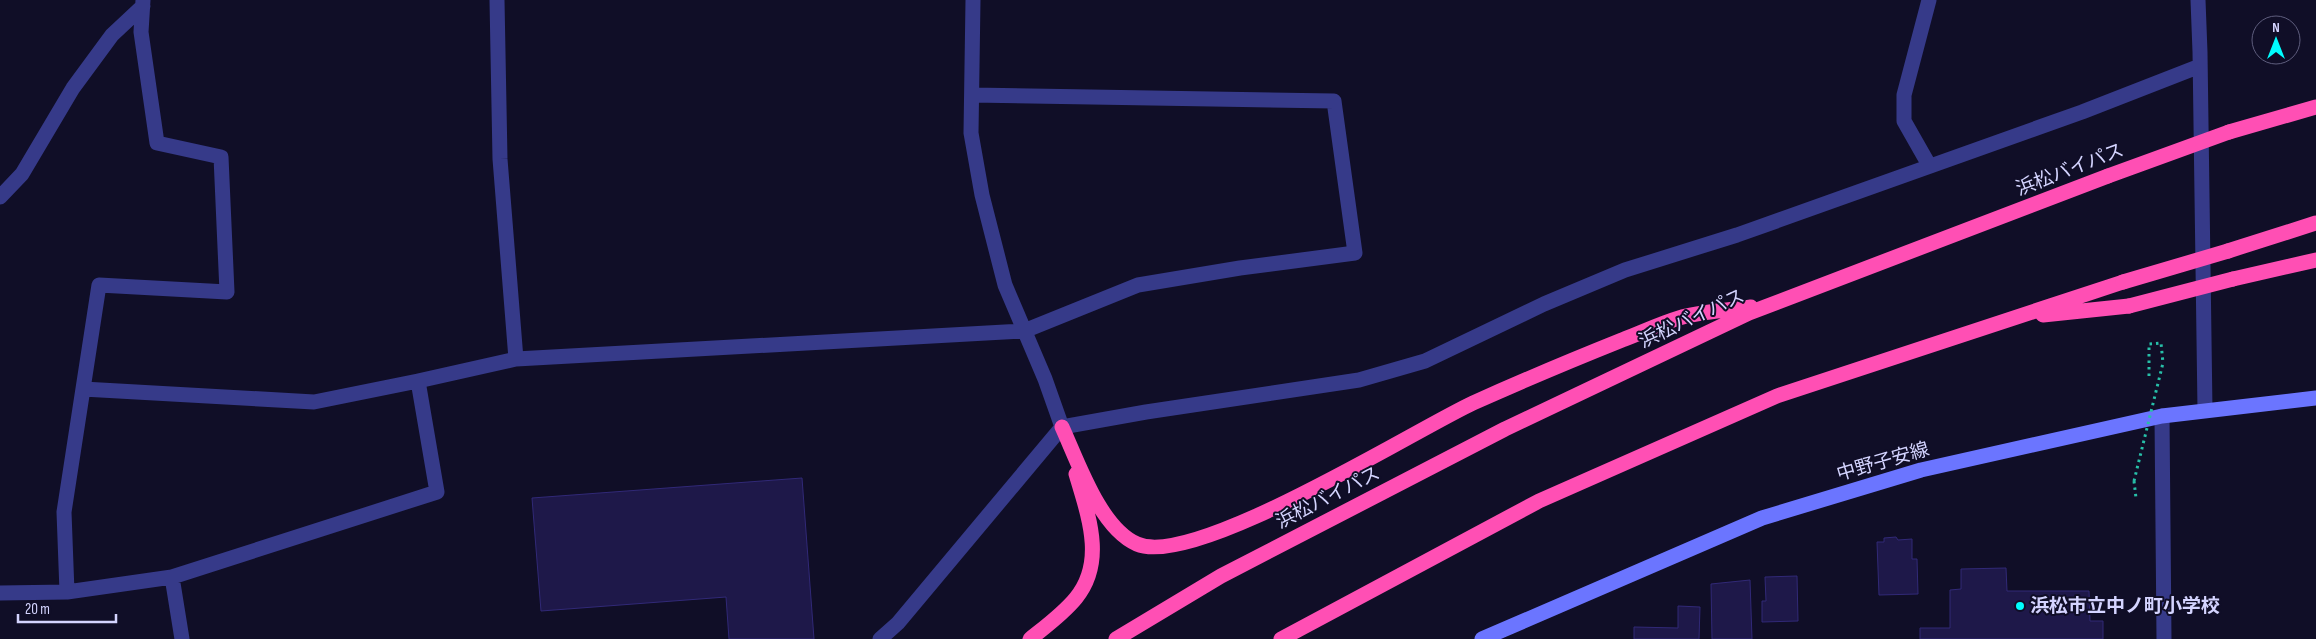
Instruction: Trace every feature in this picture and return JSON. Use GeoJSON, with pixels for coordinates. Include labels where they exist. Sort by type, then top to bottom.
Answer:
{"type":"FeatureCollection","features":[{"type":"Feature","properties":{"kind":"highway","name":"浜松バイパス"},"geometry":{"type":"LineString","coordinates":[[1116,639],[1221,576],[1505,429],[1773,304],[2108,176],[2229,132],[2316,107]]}},
{"type":"Feature","properties":{"kind":"highway"},"geometry":{"type":"LineString","coordinates":[[1282,639],[1539,501],[1777,396],[2123,282],[2316,223]]}},
{"type":"Feature","properties":{"kind":"highway"},"geometry":{"type":"LineString","coordinates":[[2015,318],[2129,306],[2316,260]]}},
{"type":"Feature","properties":{"kind":"highway"},"geometry":{"type":"LineString","coordinates":[[1062,427],[1095,497],[1116,528],[1138,545],[1159,547],[1194,540],[1220,531],[1302,495],[1470,404],[1576,358],[1680,318],[1773,304]]}},
{"type":"Feature","properties":{"kind":"highway"},"geometry":{"type":"LineString","coordinates":[[1030,639],[1075,599],[1087,581],[1092,563],[1093,544],[1090,522],[1062,427]]}},
{"type":"Feature","properties":{"kind":"main road","name":"中野子安線"},"geometry":{"type":"LineString","coordinates":[[1482,639],[1762,518],[1921,470],[2162,416],[2316,398]]}},
{"type":"Feature","properties":{"kind":"street"},"geometry":{"type":"LineString","coordinates":[[497,0],[500,159],[516,358]]}},
{"type":"Feature","properties":{"kind":"street"},"geometry":{"type":"LineString","coordinates":[[974,0],[971,133],[982,195],[1005,285],[1045,379],[1062,427]]}},
{"type":"Feature","properties":{"kind":"street"},"geometry":{"type":"LineString","coordinates":[[1929,0],[1904,95],[1904,121],[1929,165]]}},
{"type":"Feature","properties":{"kind":"street"},"geometry":{"type":"LineString","coordinates":[[2198,0],[2205,410]]}},
{"type":"Feature","properties":{"kind":"street"},"geometry":{"type":"LineString","coordinates":[[0,197],[22,174],[73,88],[112,35],[143,3]]}},
{"type":"Feature","properties":{"kind":"street"},"geometry":{"type":"LineString","coordinates":[[67,592],[64,512],[99,285],[227,292],[221,157],[157,143],[141,32],[143,3]]}},
{"type":"Feature","properties":{"kind":"street"},"geometry":{"type":"LineString","coordinates":[[880,639],[898,624],[1062,427],[1146,412],[1359,380],[1425,361],[1544,304],[1625,270],[1737,234],[2082,112],[2200,66]]}},
{"type":"Feature","properties":{"kind":"street"},"geometry":{"type":"LineString","coordinates":[[83,389],[314,402],[418,381],[516,358],[1024,331],[1138,285],[1240,268],[1355,253],[1334,101],[972,95]]}},
{"type":"Feature","properties":{"kind":"street"},"geometry":{"type":"LineString","coordinates":[[0,593],[67,592],[172,577],[437,492],[418,381]]}},
{"type":"Feature","properties":{"kind":"street"},"geometry":{"type":"LineString","coordinates":[[2162,416],[2164,639]]}},
{"type":"Feature","properties":{"kind":"street"},"geometry":{"type":"LineString","coordinates":[[172,577],[182,639]]}},
{"type":"Feature","properties":{"kind":"path"},"geometry":{"type":"LineString","coordinates":[[2134,482],[2163,363],[2161,343],[2149,344],[2149,376]]}},
{"type":"Feature","properties":{"kind":"building"},"geometry":{"type":"Polygon","coordinates":[[[802,478],[814,639],[729,639],[726,597],[541,611],[532,498],[802,478]]]}},
{"type":"Feature","properties":{"kind":"building"},"geometry":{"type":"Polygon","coordinates":[[[1896,537],[1898,540],[1912,539],[1912,559],[1917,559],[1918,594],[1879,595],[1877,542],[1884,542],[1884,538],[1896,537]]]}},
{"type":"Feature","properties":{"kind":"building","name":"浜松市立中ノ町小学校"},"geometry":{"type":"Polygon","coordinates":[[[2006,568],[2007,591],[2089,591],[2090,621],[2103,621],[2103,639],[1920,639],[1920,628],[1950,628],[1950,590],[1961,589],[1961,569],[2006,568]]]}},
{"type":"Feature","properties":{"kind":"building"},"geometry":{"type":"Polygon","coordinates":[[[1797,576],[1798,621],[1762,622],[1762,601],[1766,601],[1765,577],[1797,576]]]}},
{"type":"Feature","properties":{"kind":"building"},"geometry":{"type":"Polygon","coordinates":[[[1750,580],[1752,639],[1712,639],[1711,584],[1750,580]]]}},
{"type":"Feature","properties":{"kind":"building"},"geometry":{"type":"Polygon","coordinates":[[[1678,606],[1700,607],[1699,639],[1634,639],[1634,627],[1678,628],[1678,606]]]}},
{"type":"Feature","properties":{"kind":"place","name":"浜松市立中ノ町小学校"},"geometry":{"type":"Point","coordinates":[2020,606]}}]}
